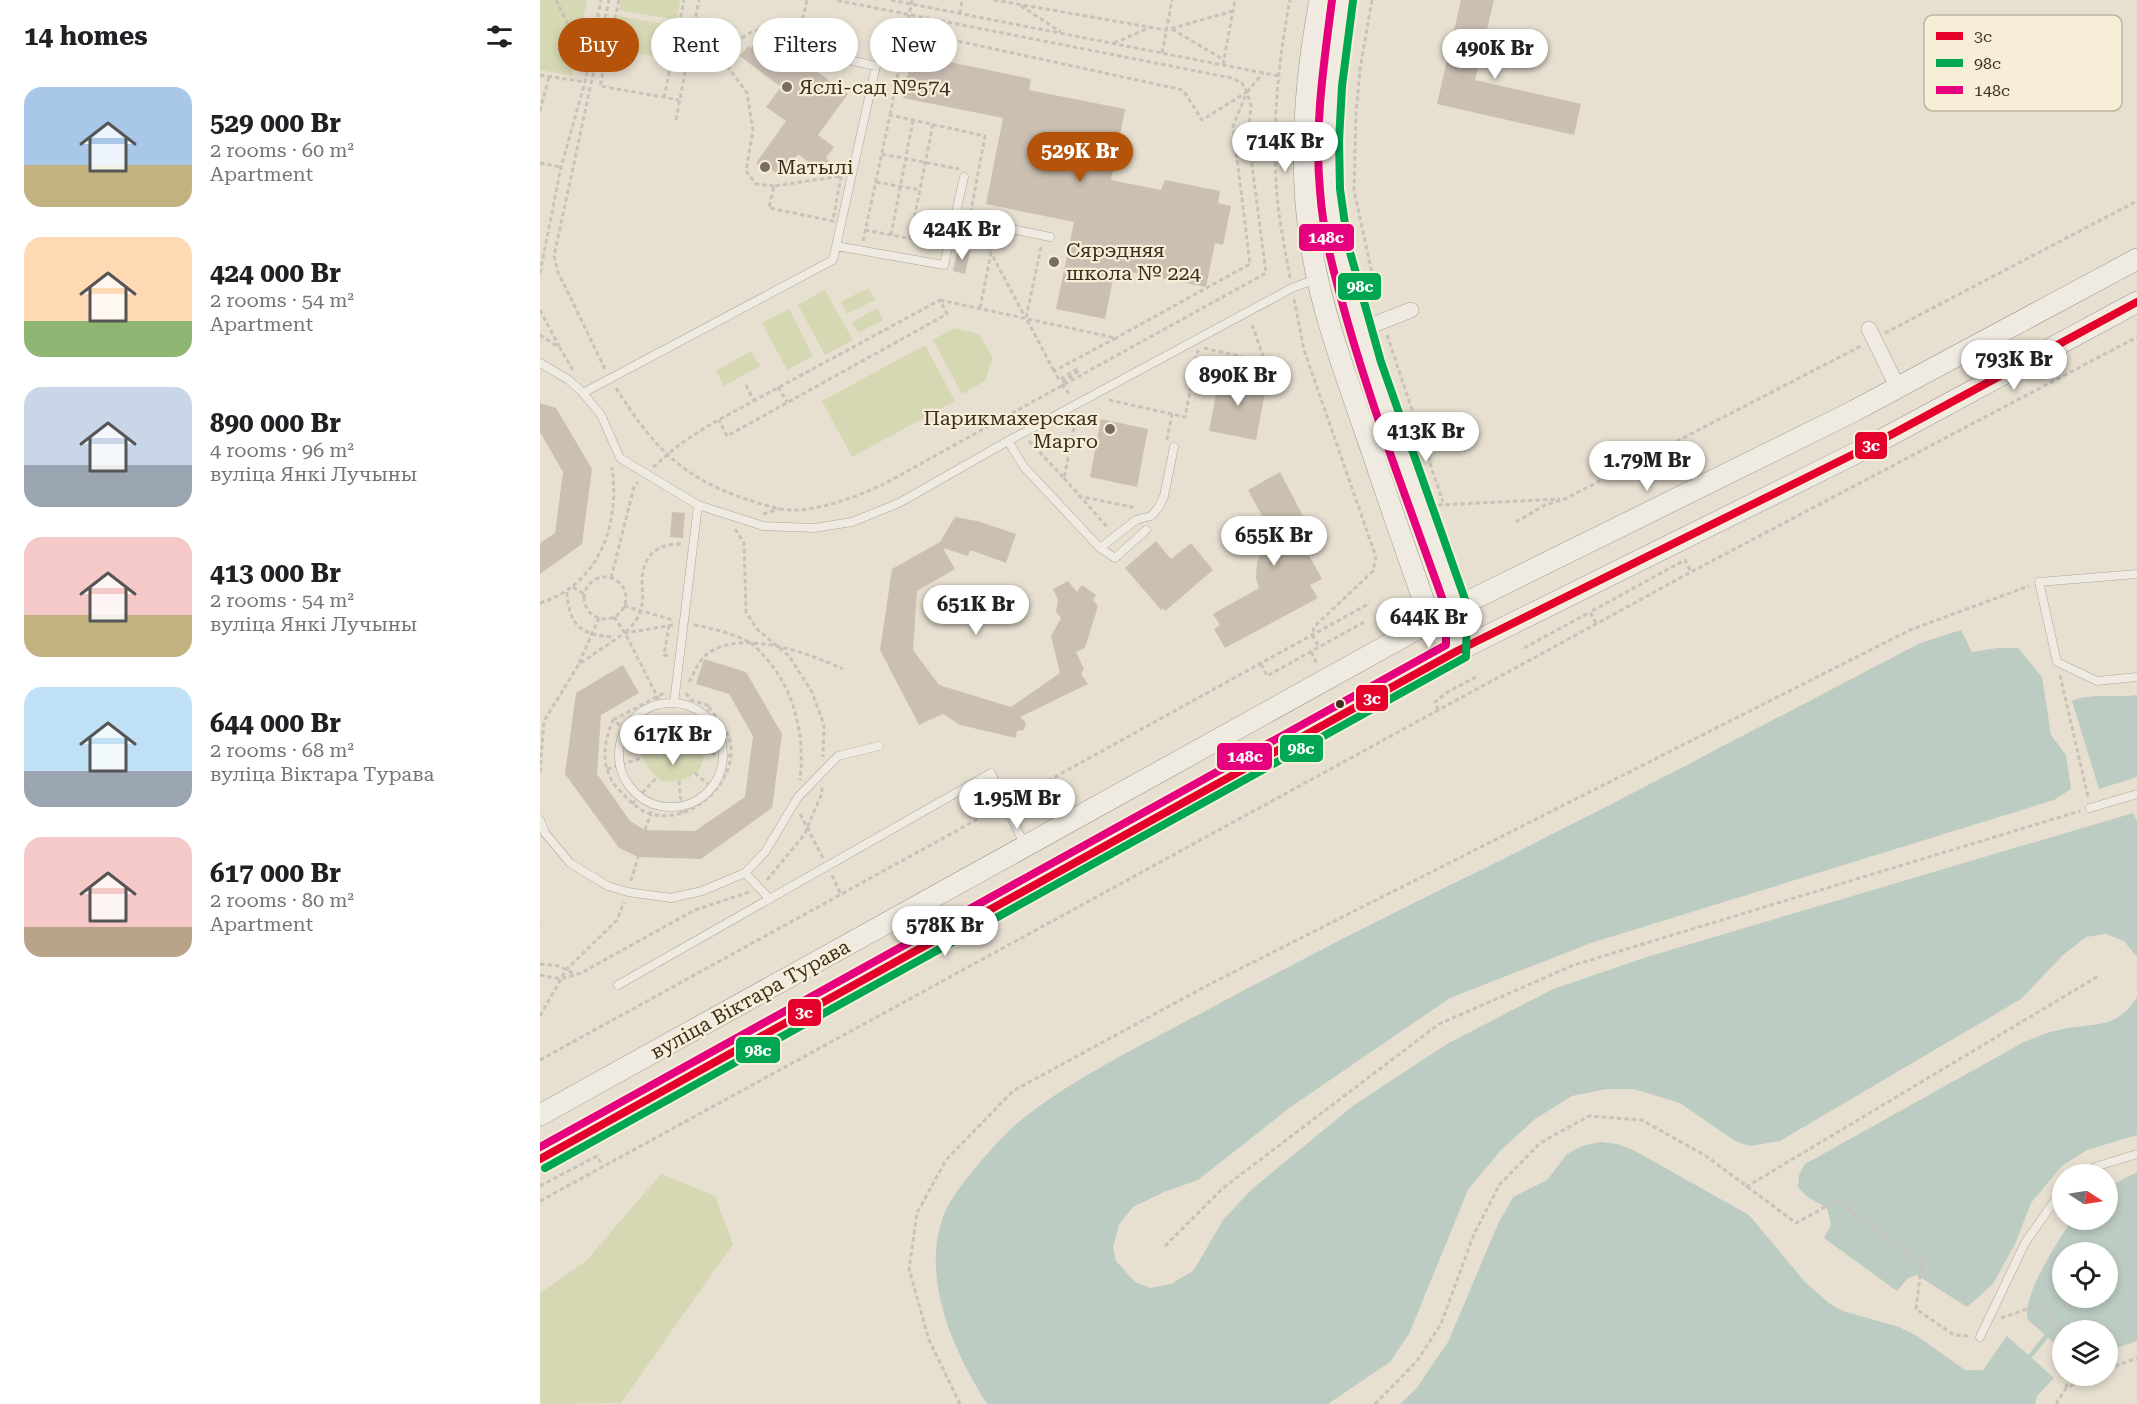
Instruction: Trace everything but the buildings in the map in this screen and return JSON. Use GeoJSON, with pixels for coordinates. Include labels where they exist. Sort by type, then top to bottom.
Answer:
{"type":"FeatureCollection","features":[{"type":"Feature","properties":{"kind":"main road"},"geometry":{"type":"LineString","coordinates":[[1320,0],[1309,80],[1305,137],[1305,192],[1317,279],[1334,342],[1431,622],[1457,651]]}},
{"type":"Feature","properties":{"kind":"main road"},"geometry":{"type":"LineString","coordinates":[[1343,0],[1332,85],[1328,141],[1330,190],[1338,247],[1371,365],[1457,607],[1457,651]]}},
{"type":"Feature","properties":{"kind":"main road","name":"вуліца Віктара Турава"},"geometry":{"type":"LineString","coordinates":[[540,1115],[1457,607],[1854,411],[2137,259]]}},
{"type":"Feature","properties":{"kind":"main road","name":"вуліца Віктара Турава"},"geometry":{"type":"LineString","coordinates":[[540,1159],[1457,651],[1872,446],[2137,302]]}},
{"type":"Feature","properties":{"kind":"main road"},"geometry":{"type":"LineString","coordinates":[[1334,342],[1360,330]]}},
{"type":"Feature","properties":{"kind":"street"},"geometry":{"type":"LineString","coordinates":[[1360,330],[1411,310]]}},
{"type":"Feature","properties":{"kind":"street"},"geometry":{"type":"LineString","coordinates":[[1872,334],[1898,387]]}},
{"type":"Feature","properties":{"kind":"lane"},"geometry":{"type":"LineString","coordinates":[[584,393],[833,260],[876,66],[858,62]]}},
{"type":"Feature","properties":{"kind":"lane"},"geometry":{"type":"LineString","coordinates":[[836,246],[944,265],[964,177]]}},
{"type":"Feature","properties":{"kind":"lane"},"geometry":{"type":"LineString","coordinates":[[955,217],[1047,236]]}},
{"type":"Feature","properties":{"kind":"lane"},"geometry":{"type":"LineString","coordinates":[[540,363],[569,380],[584,393],[602,415],[620,458],[657,482],[698,505],[734,518],[763,526],[814,528],[852,522],[899,503],[1008,441],[1292,288],[1317,279]]}},
{"type":"Feature","properties":{"kind":"lane"},"geometry":{"type":"LineString","coordinates":[[1008,441],[1024,466],[1100,548],[1115,558],[1146,530]]}},
{"type":"Feature","properties":{"kind":"lane"},"geometry":{"type":"LineString","coordinates":[[1100,548],[1136,520],[1151,516],[1159,507],[1164,496],[1174,447]]}},
{"type":"Feature","properties":{"kind":"lane"},"geometry":{"type":"LineString","coordinates":[[674,703],[698,505]]}},
{"type":"Feature","properties":{"kind":"lane"},"geometry":{"type":"LineString","coordinates":[[2137,574],[2039,582],[2057,662],[2097,681],[2137,677]]}},
{"type":"Feature","properties":{"kind":"lane"},"geometry":{"type":"LineString","coordinates":[[659,700],[674,703],[690,706],[705,715],[718,733],[726,755],[713,788],[682,809],[651,803],[640,796],[629,785],[621,764],[621,743],[626,729],[635,718],[659,700]]}},
{"type":"Feature","properties":{"kind":"lane"},"geometry":{"type":"LineString","coordinates":[[540,820],[545,833],[570,863],[608,886],[628,892],[671,898],[702,891],[745,873],[765,852],[798,796],[838,756],[879,746]]}},
{"type":"Feature","properties":{"kind":"lane"},"geometry":{"type":"LineString","coordinates":[[618,985],[991,773],[1026,847]]}},
{"type":"Feature","properties":{"kind":"lane"},"geometry":{"type":"LineString","coordinates":[[2090,808],[2137,794]]}},
{"type":"Feature","properties":{"kind":"lane"},"geometry":{"type":"LineString","coordinates":[[745,873],[769,898]]}},
{"type":"Feature","properties":{"kind":"lane"},"geometry":{"type":"LineString","coordinates":[[2104,1164],[2137,1154]]}},
{"type":"Feature","properties":{"kind":"lane"},"geometry":{"type":"LineString","coordinates":[[1980,1337],[2025,1243],[2052,1204]]}},
{"type":"Feature","properties":{"kind":"path"},"geometry":{"type":"LineString","coordinates":[[556,0],[565,18]]}},
{"type":"Feature","properties":{"kind":"path"},"geometry":{"type":"LineString","coordinates":[[597,18],[601,0]]}},
{"type":"Feature","properties":{"kind":"path"},"geometry":{"type":"LineString","coordinates":[[619,0],[600,86],[679,100]]}},
{"type":"Feature","properties":{"kind":"path"},"geometry":{"type":"LineString","coordinates":[[664,98],[684,0]]}},
{"type":"Feature","properties":{"kind":"path"},"geometry":{"type":"LineString","coordinates":[[676,120],[699,0]]}},
{"type":"Feature","properties":{"kind":"path"},"geometry":{"type":"LineString","coordinates":[[774,186],[769,208],[833,220],[841,176],[774,186],[756,184],[746,171],[753,130],[747,93],[726,64],[731,48],[748,32],[801,25],[807,0]]}},
{"type":"Feature","properties":{"kind":"path"},"geometry":{"type":"LineString","coordinates":[[891,0],[911,2],[960,14],[1279,76]]}},
{"type":"Feature","properties":{"kind":"path"},"geometry":{"type":"LineString","coordinates":[[960,14],[962,0]]}},
{"type":"Feature","properties":{"kind":"path"},"geometry":{"type":"LineString","coordinates":[[994,0],[1166,30],[1233,11]]}},
{"type":"Feature","properties":{"kind":"path"},"geometry":{"type":"LineString","coordinates":[[1012,0],[1064,34]]}},
{"type":"Feature","properties":{"kind":"path"},"geometry":{"type":"LineString","coordinates":[[1162,53],[1172,0]]}},
{"type":"Feature","properties":{"kind":"path"},"geometry":{"type":"LineString","coordinates":[[1223,65],[1235,0]]}},
{"type":"Feature","properties":{"kind":"path"},"geometry":{"type":"LineString","coordinates":[[1372,0],[1360,69],[1354,190],[1378,301]]}},
{"type":"Feature","properties":{"kind":"path"},"geometry":{"type":"LineString","coordinates":[[909,18],[911,2]]}},
{"type":"Feature","properties":{"kind":"path"},"geometry":{"type":"LineString","coordinates":[[1112,43],[1150,27]]}},
{"type":"Feature","properties":{"kind":"path"},"geometry":{"type":"LineString","coordinates":[[1172,28],[1224,60]]}},
{"type":"Feature","properties":{"kind":"path"},"geometry":{"type":"LineString","coordinates":[[957,41],[1183,90],[1202,120],[1247,92]]}},
{"type":"Feature","properties":{"kind":"path"},"geometry":{"type":"LineString","coordinates":[[540,273],[561,167],[587,72]]}},
{"type":"Feature","properties":{"kind":"path"},"geometry":{"type":"LineString","coordinates":[[861,250],[899,72]]}},
{"type":"Feature","properties":{"kind":"path"},"geometry":{"type":"LineString","coordinates":[[1116,338],[1250,264],[1233,126],[1247,92],[1263,73]]}},
{"type":"Feature","properties":{"kind":"path"},"geometry":{"type":"LineString","coordinates":[[540,75],[585,82]]}},
{"type":"Feature","properties":{"kind":"path"},"geometry":{"type":"LineString","coordinates":[[540,111],[549,77]]}},
{"type":"Feature","properties":{"kind":"path"},"geometry":{"type":"LineString","coordinates":[[890,115],[985,136],[971,212],[1054,371]]}},
{"type":"Feature","properties":{"kind":"path"},"geometry":{"type":"LineString","coordinates":[[891,236],[913,120]]}},
{"type":"Feature","properties":{"kind":"path"},"geometry":{"type":"LineString","coordinates":[[910,239],[933,124]]}},
{"type":"Feature","properties":{"kind":"path"},"geometry":{"type":"LineString","coordinates":[[882,154],[978,172]]}},
{"type":"Feature","properties":{"kind":"path"},"geometry":{"type":"LineString","coordinates":[[540,163],[561,167]]}},
{"type":"Feature","properties":{"kind":"path"},"geometry":{"type":"LineString","coordinates":[[876,182],[920,190]]}},
{"type":"Feature","properties":{"kind":"path"},"geometry":{"type":"LineString","coordinates":[[1515,522],[1545,505],[1565,499],[1872,334],[2137,201]]}},
{"type":"Feature","properties":{"kind":"path"},"geometry":{"type":"LineString","coordinates":[[865,231],[949,246]]}},
{"type":"Feature","properties":{"kind":"path"},"geometry":{"type":"LineString","coordinates":[[1026,318],[1047,236]]}},
{"type":"Feature","properties":{"kind":"path"},"geometry":{"type":"LineString","coordinates":[[980,308],[991,253]]}},
{"type":"Feature","properties":{"kind":"path"},"geometry":{"type":"LineString","coordinates":[[612,578],[634,487],[646,473],[680,444],[719,420],[778,387],[940,300],[947,314],[727,436],[719,420]]}},
{"type":"Feature","properties":{"kind":"path"},"geometry":{"type":"LineString","coordinates":[[540,310],[560,348]]}},
{"type":"Feature","properties":{"kind":"path"},"geometry":{"type":"LineString","coordinates":[[1386,334],[1444,503],[1565,499]]}},
{"type":"Feature","properties":{"kind":"path"},"geometry":{"type":"LineString","coordinates":[[540,1201],[1691,572],[2137,337]]}},
{"type":"Feature","properties":{"kind":"path"},"geometry":{"type":"LineString","coordinates":[[746,385],[754,401]]}},
{"type":"Feature","properties":{"kind":"path"},"geometry":{"type":"LineString","coordinates":[[778,387],[787,402]]}},
{"type":"Feature","properties":{"kind":"path"},"geometry":{"type":"LineString","coordinates":[[540,603],[567,592],[599,554],[609,532],[614,510],[615,486],[611,460]]}},
{"type":"Feature","properties":{"kind":"path"},"geometry":{"type":"LineString","coordinates":[[1064,478],[1107,528],[1115,521]]}},
{"type":"Feature","properties":{"kind":"path"},"geometry":{"type":"LineString","coordinates":[[540,975],[561,978],[576,975],[695,910],[744,895],[758,886],[771,877],[804,835],[822,793],[824,725],[812,693],[789,656],[758,628],[746,612],[744,543],[735,529],[729,494]]}},
{"type":"Feature","properties":{"kind":"path"},"geometry":{"type":"LineString","coordinates":[[1078,496],[1132,507],[1124,514]]}},
{"type":"Feature","properties":{"kind":"path"},"geometry":{"type":"LineString","coordinates":[[625,633],[641,611],[645,563],[663,545],[684,544],[687,541]]}},
{"type":"Feature","properties":{"kind":"path"},"geometry":{"type":"LineString","coordinates":[[1524,648],[1685,560],[1691,572]]}},
{"type":"Feature","properties":{"kind":"path"},"geometry":{"type":"LineString","coordinates":[[597,578],[612,578],[622,586],[625,592],[624,606],[614,617],[599,618],[586,608],[584,594],[597,578]]}},
{"type":"Feature","properties":{"kind":"path"},"geometry":{"type":"LineString","coordinates":[[960,1404],[929,1340],[909,1269],[917,1213],[946,1160],[1013,1091],[1208,985],[1910,630],[2039,582]]}},
{"type":"Feature","properties":{"kind":"path"},"geometry":{"type":"LineString","coordinates":[[573,587],[584,594]]}},
{"type":"Feature","properties":{"kind":"path"},"geometry":{"type":"LineString","coordinates":[[567,592],[571,617],[578,627],[592,634],[616,637]]}},
{"type":"Feature","properties":{"kind":"path"},"geometry":{"type":"LineString","coordinates":[[540,1060],[1370,603]]}},
{"type":"Feature","properties":{"kind":"path"},"geometry":{"type":"LineString","coordinates":[[624,606],[684,624]]}},
{"type":"Feature","properties":{"kind":"path"},"geometry":{"type":"LineString","coordinates":[[1590,612],[1596,624]]}},
{"type":"Feature","properties":{"kind":"path"},"geometry":{"type":"LineString","coordinates":[[614,617],[625,633],[659,700]]}},
{"type":"Feature","properties":{"kind":"path"},"geometry":{"type":"LineString","coordinates":[[540,772],[544,721],[579,664],[599,618]]}},
{"type":"Feature","properties":{"kind":"path"},"geometry":{"type":"LineString","coordinates":[[1261,664],[1267,676],[1364,622]]}},
{"type":"Feature","properties":{"kind":"path"},"geometry":{"type":"LineString","coordinates":[[579,664],[625,633],[684,624],[696,625],[752,644],[778,647],[810,655],[843,669]]}},
{"type":"Feature","properties":{"kind":"path"},"geometry":{"type":"LineString","coordinates":[[669,625],[664,655],[674,657]]}},
{"type":"Feature","properties":{"kind":"path"},"geometry":{"type":"LineString","coordinates":[[695,635],[696,625]]}},
{"type":"Feature","properties":{"kind":"path"},"geometry":{"type":"LineString","coordinates":[[1312,635],[1319,647]]}},
{"type":"Feature","properties":{"kind":"path"},"geometry":{"type":"LineString","coordinates":[[687,686],[705,655],[717,648],[752,644]]}},
{"type":"Feature","properties":{"kind":"path"},"geometry":{"type":"LineString","coordinates":[[752,644],[773,666],[792,701],[800,735],[801,765],[798,796],[800,817],[841,895]]}},
{"type":"Feature","properties":{"kind":"path"},"geometry":{"type":"LineString","coordinates":[[1165,1246],[1223,1188],[1439,1024],[1574,965],[2090,808],[2057,662]]}},
{"type":"Feature","properties":{"kind":"path"},"geometry":{"type":"LineString","coordinates":[[690,665],[686,692],[691,700],[710,706]]}},
{"type":"Feature","properties":{"kind":"path"},"geometry":{"type":"LineString","coordinates":[[1438,710],[1435,702],[1449,691],[1476,677]]}},
{"type":"Feature","properties":{"kind":"path"},"geometry":{"type":"LineString","coordinates":[[613,720],[652,744],[673,747],[692,737],[709,707],[724,727],[731,746],[726,755],[721,783],[713,788],[706,800],[682,809],[651,814],[632,804],[614,784],[607,769],[604,753],[613,720],[659,700],[668,690]]}},
{"type":"Feature","properties":{"kind":"path"},"geometry":{"type":"LineString","coordinates":[[540,718],[544,721]]}},
{"type":"Feature","properties":{"kind":"path"},"geometry":{"type":"LineString","coordinates":[[704,753],[726,755]]}},
{"type":"Feature","properties":{"kind":"path"},"geometry":{"type":"LineString","coordinates":[[607,769],[642,758]]}},
{"type":"Feature","properties":{"kind":"path"},"geometry":{"type":"LineString","coordinates":[[696,772],[713,788]]}},
{"type":"Feature","properties":{"kind":"path"},"geometry":{"type":"LineString","coordinates":[[632,804],[657,777]]}},
{"type":"Feature","properties":{"kind":"path"},"geometry":{"type":"LineString","coordinates":[[679,781],[682,809]]}},
{"type":"Feature","properties":{"kind":"path"},"geometry":{"type":"LineString","coordinates":[[645,830],[651,814],[651,803]]}},
{"type":"Feature","properties":{"kind":"path"},"geometry":{"type":"LineString","coordinates":[[540,1016],[566,970],[617,920],[638,857]]}},
{"type":"Feature","properties":{"kind":"path"},"geometry":{"type":"LineString","coordinates":[[540,964],[566,970],[576,975]]}},
{"type":"Feature","properties":{"kind":"path"},"geometry":{"type":"LineString","coordinates":[[1746,1187],[2100,975]]}},
{"type":"Feature","properties":{"kind":"path"},"geometry":{"type":"LineString","coordinates":[[1375,1404],[1417,1361],[1441,1324],[1474,1234],[1500,1184],[1540,1143],[1589,1116],[1642,1120],[1706,1156],[1796,1223],[1836,1201],[1922,1262],[1916,1309],[1954,1335],[1980,1337]]}},
{"type":"Feature","properties":{"kind":"path"},"geometry":{"type":"LineString","coordinates":[[540,1186],[597,1156],[603,1166]]}},
{"type":"Feature","properties":{"kind":"path"},"geometry":{"type":"LineString","coordinates":[[1986,1324],[2036,1306],[2052,1321]]}},
{"type":"Feature","properties":{"kind":"path"},"geometry":{"type":"LineString","coordinates":[[2118,1365],[2137,1358]]}},
{"type":"Feature","properties":{"kind":"path"},"geometry":{"type":"LineString","coordinates":[[2056,1404],[2066,1388],[2070,1386]]}},
{"type":"Feature","properties":{"kind":"green space"},"geometry":{"type":"Polygon","coordinates":[[[540,0],[587,0],[583,18],[558,18],[558,72],[573,72],[572,76],[540,70],[540,0]]]}},
{"type":"Feature","properties":{"kind":"green space"},"geometry":{"type":"Polygon","coordinates":[[[621,0],[680,0],[677,18],[619,10],[621,0]]]}},
{"type":"Feature","properties":{"kind":"green space"},"geometry":{"type":"Polygon","coordinates":[[[639,20],[651,22],[651,56],[639,54],[639,20]]]}},
{"type":"Feature","properties":{"kind":"green space"},"geometry":{"type":"Polygon","coordinates":[[[868,288],[875,300],[847,314],[841,302],[868,288]]]}},
{"type":"Feature","properties":{"kind":"green space"},"geometry":{"type":"Polygon","coordinates":[[[825,290],[853,340],[825,355],[798,305],[825,290]]]}},
{"type":"Feature","properties":{"kind":"green space"},"geometry":{"type":"Polygon","coordinates":[[[877,308],[883,320],[858,333],[852,322],[877,308]]]}},
{"type":"Feature","properties":{"kind":"green space"},"geometry":{"type":"Polygon","coordinates":[[[789,309],[813,356],[787,370],[762,323],[789,309]]]}},
{"type":"Feature","properties":{"kind":"green space"},"geometry":{"type":"Polygon","coordinates":[[[954,328],[979,334],[993,358],[985,381],[962,394],[933,340],[954,328]]]}},
{"type":"Feature","properties":{"kind":"green space"},"geometry":{"type":"Polygon","coordinates":[[[925,345],[955,401],[852,457],[822,401],[925,345]]]}},
{"type":"Feature","properties":{"kind":"green space"},"geometry":{"type":"Polygon","coordinates":[[[751,351],[760,366],[724,386],[716,371],[751,351]]]}},
{"type":"Feature","properties":{"kind":"green space"},"geometry":{"type":"Polygon","coordinates":[[[698,734],[702,745],[702,764],[697,771],[683,780],[661,781],[643,759],[640,741],[671,750],[683,747],[698,734]]]}},
{"type":"Feature","properties":{"kind":"green space"},"geometry":{"type":"Polygon","coordinates":[[[661,1174],[715,1196],[733,1244],[621,1403],[542,1404],[540,1402],[540,1293],[586,1261],[661,1174]]]}},
{"type":"Feature","properties":{"kind":"shaded area"},"geometry":{"type":"Polygon","coordinates":[[[1961,630],[1972,652],[1997,648],[2018,648],[2042,677],[2051,735],[2066,755],[2071,789],[2054,800],[1591,943],[1450,998],[1292,1106],[1198,1180],[1164,1192],[1133,1207],[1119,1225],[1113,1247],[1116,1261],[1135,1282],[1150,1288],[1171,1284],[1194,1270],[1223,1220],[1252,1189],[1354,1105],[1447,1044],[1553,989],[1650,956],[2133,813],[2137,821],[2137,957],[2124,941],[2106,934],[2086,937],[2063,955],[2021,999],[1780,1141],[1750,1146],[1735,1141],[1680,1103],[1634,1089],[1607,1089],[1572,1096],[1535,1119],[1501,1150],[1468,1190],[1409,1334],[1390,1362],[1328,1404],[987,1404],[963,1361],[944,1313],[938,1288],[936,1263],[938,1238],[949,1203],[968,1176],[1026,1116],[1066,1088],[1108,1063],[1286,968],[1621,799],[1920,643],[1961,630]]]}},
{"type":"Feature","properties":{"kind":"shaded area"},"geometry":{"type":"Polygon","coordinates":[[[2137,695],[2137,777],[2099,789],[2072,701],[2095,696],[2137,695]]]}},
{"type":"Feature","properties":{"kind":"shaded area"},"geometry":{"type":"Polygon","coordinates":[[[2137,997],[2137,1135],[2087,1150],[2065,1164],[2052,1164],[2052,1178],[2031,1203],[2015,1244],[1993,1284],[1967,1307],[1917,1275],[1908,1278],[1897,1291],[1824,1238],[1831,1225],[1827,1208],[1806,1196],[1798,1187],[1799,1175],[1805,1164],[2024,1042],[2055,1031],[2103,1023],[2120,1016],[2137,997]]]}},
{"type":"Feature","properties":{"kind":"shaded area"},"geometry":{"type":"Polygon","coordinates":[[[1600,1142],[1618,1144],[1635,1151],[1749,1215],[1805,1282],[1830,1304],[1843,1311],[1899,1327],[1917,1336],[1965,1370],[1983,1370],[2007,1336],[2052,1376],[2052,1380],[2037,1396],[2035,1404],[1400,1404],[1416,1389],[1448,1342],[1498,1224],[1513,1197],[1547,1180],[1567,1154],[1582,1146],[1600,1142]]]}},
{"type":"Feature","properties":{"kind":"shaded area"},"geometry":{"type":"Polygon","coordinates":[[[2137,1172],[2137,1341],[2118,1348],[2118,1320],[2052,1320],[2052,1341],[2028,1320],[2027,1310],[2030,1297],[2052,1252],[2052,1308],[2118,1308],[2118,1242],[2058,1241],[2065,1230],[2118,1230],[2118,1182],[2137,1172]]]}},
{"type":"Feature","properties":{"kind":"waterway"},"geometry":{"type":"LineString","coordinates":[[2027,1360],[2048,1334]]}},
{"type":"Feature","properties":{"kind":"transit line","name":"148с"},"geometry":{"type":"LineString","coordinates":[[540,1147],[1446,645],[1446,609],[1358,357],[1334,272],[1324,224],[1318,143],[1323,71],[1332,0]]}},
{"type":"Feature","properties":{"kind":"transit line","name":"98с"},"geometry":{"type":"LineString","coordinates":[[545,1168],[1466,657],[1467,605],[1381,362],[1348,245],[1340,189],[1339,141],[1342,86],[1353,1]]}},
{"type":"Feature","properties":{"kind":"transit line","name":"3с"},"geometry":{"type":"LineString","coordinates":[[540,1159],[1457,651],[1872,445],[2137,302]]}},
{"type":"Feature","properties":{"kind":"place","name":"Яслі-сад №574"},"geometry":{"type":"Point","coordinates":[787,87]}},
{"type":"Feature","properties":{"kind":"place","name":"Матылі"},"geometry":{"type":"Point","coordinates":[765,167]}},
{"type":"Feature","properties":{"kind":"place","name":"Сярэдняя школа № 224"},"geometry":{"type":"Point","coordinates":[1054,262]}},
{"type":"Feature","properties":{"kind":"place","name":"Парикмахерская Марго"},"geometry":{"type":"Point","coordinates":[1110,429]}}]}
